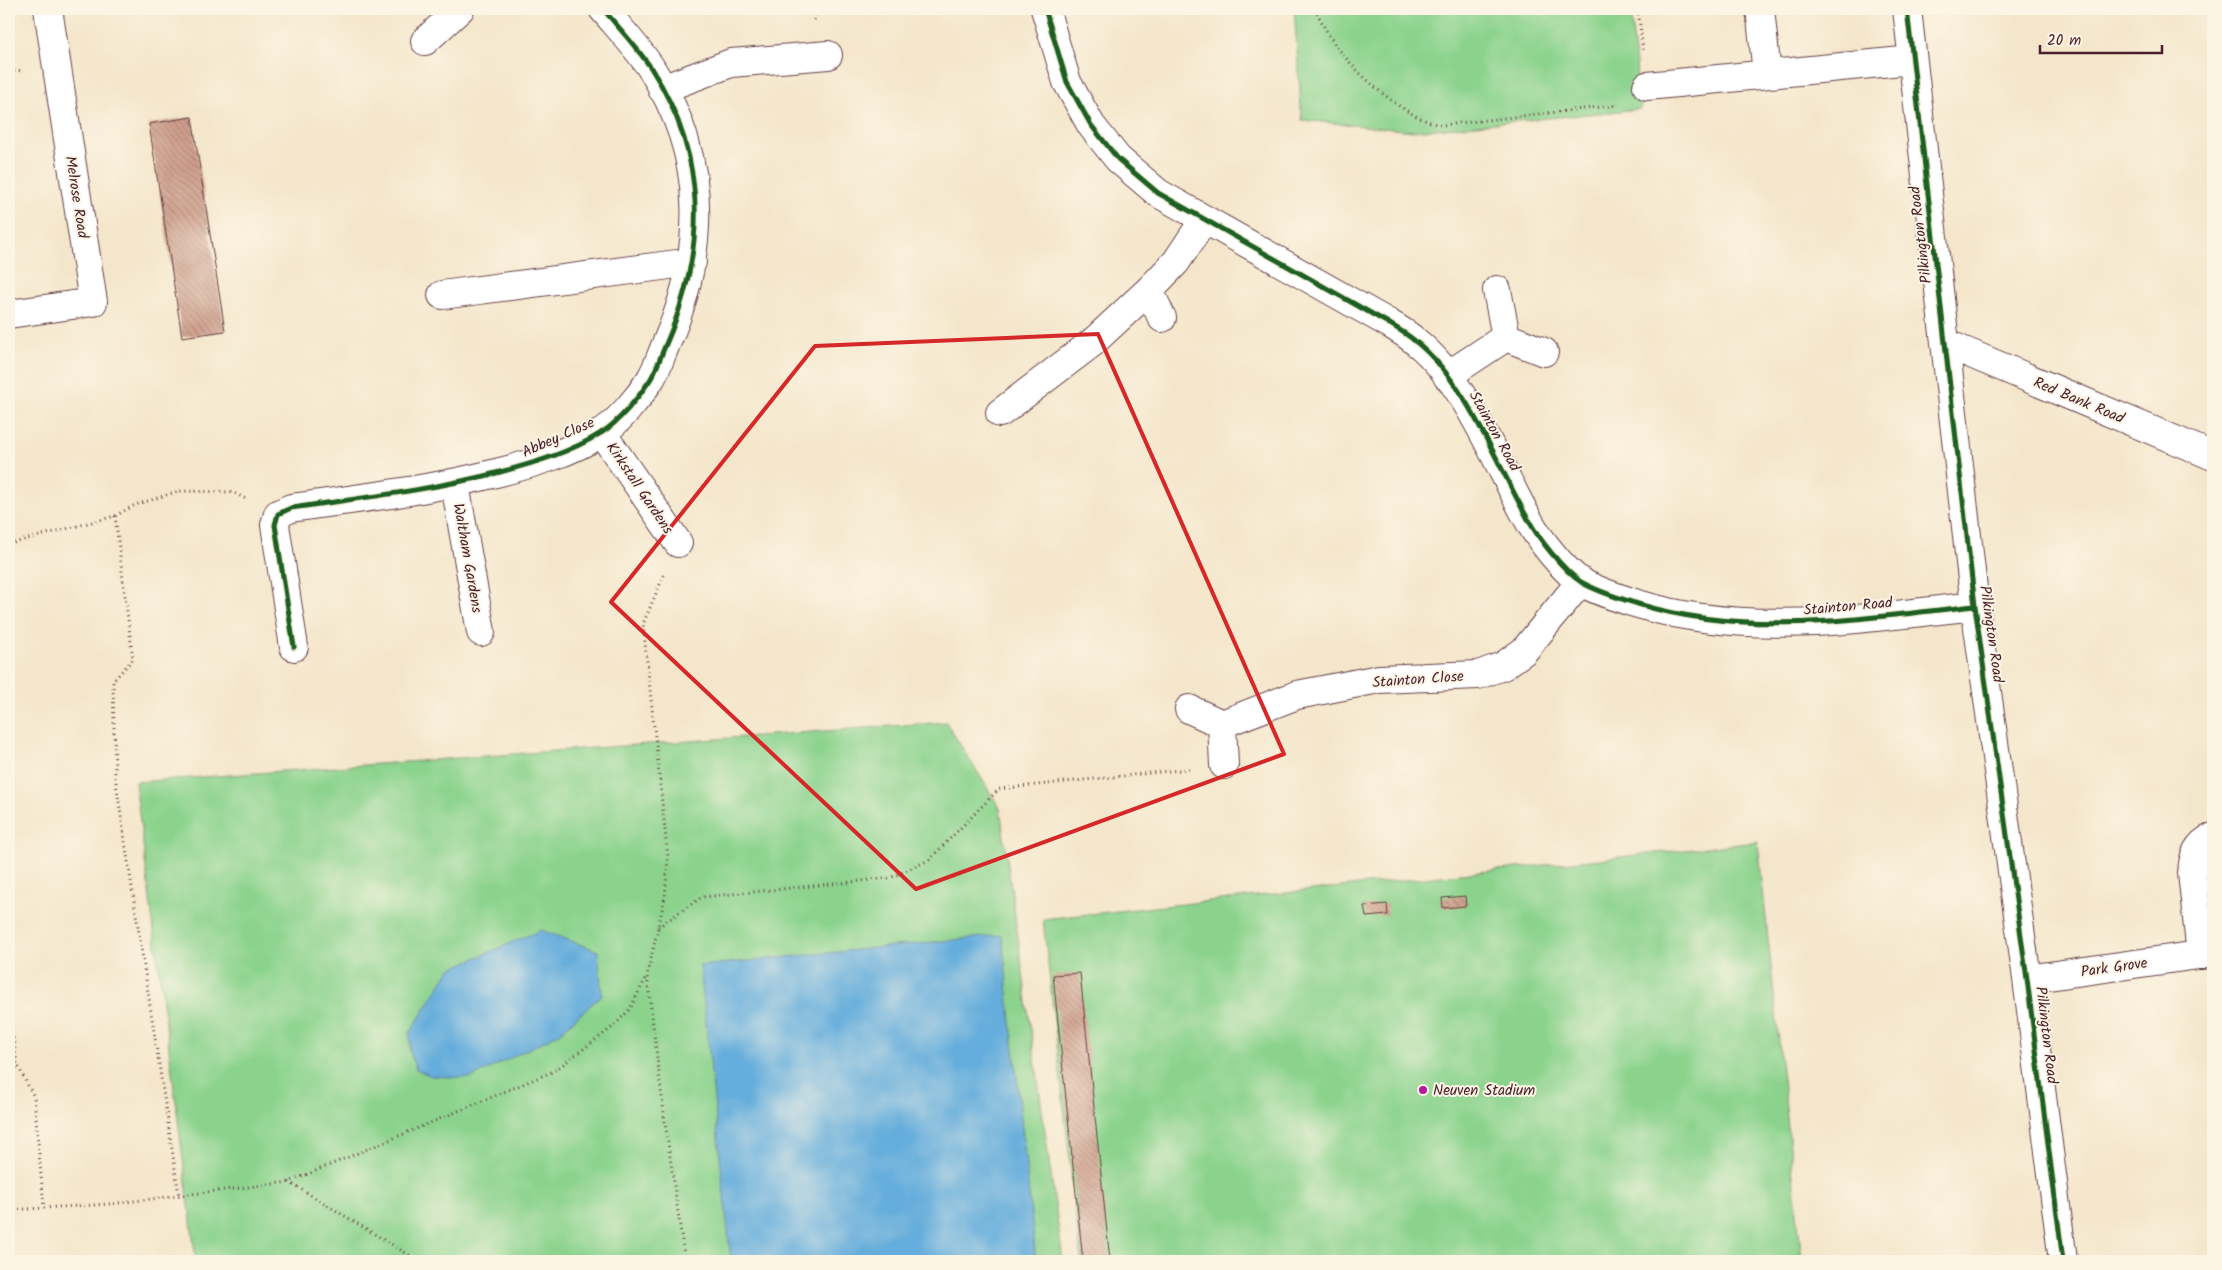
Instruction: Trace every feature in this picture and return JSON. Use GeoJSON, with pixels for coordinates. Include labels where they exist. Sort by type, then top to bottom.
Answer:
{"type":"FeatureCollection","features":[{"type":"Feature","properties":{"kind":"street","name":"Melrose Road"},"geometry":{"type":"LineString","coordinates":[[9,314],[93,302],[48,9]]}},
{"type":"Feature","properties":{"kind":"street"},"geometry":{"type":"LineString","coordinates":[[425,41],[460,9]]}},
{"type":"Feature","properties":{"kind":"street","name":"Abbey Close"},"geometry":{"type":"LineString","coordinates":[[278,514],[291,508],[455,484],[532,464],[602,433],[630,407],[651,380],[674,324],[688,282],[696,238],[696,191],[678,122],[662,89],[651,68],[603,9]]}},
{"type":"Feature","properties":{"kind":"street","name":"Stainton Road"},"geometry":{"type":"LineString","coordinates":[[1045,9],[1067,82],[1091,125],[1118,159],[1158,193],[1390,324],[1416,341],[1461,394],[1529,521],[1551,553],[1581,581],[1620,598],[1662,611],[1736,623],[1808,624],[1976,606]]}},
{"type":"Feature","properties":{"kind":"street"},"geometry":{"type":"LineString","coordinates":[[1760,9],[1767,74]]}},
{"type":"Feature","properties":{"kind":"street","name":"Pilkington Road"},"geometry":{"type":"LineString","coordinates":[[1907,9],[1976,606],[2027,979],[2062,1261]]}},
{"type":"Feature","properties":{"kind":"street"},"geometry":{"type":"LineString","coordinates":[[662,89],[731,63],[828,55]]}},
{"type":"Feature","properties":{"kind":"street"},"geometry":{"type":"LineString","coordinates":[[1647,86],[1912,60]]}},
{"type":"Feature","properties":{"kind":"street"},"geometry":{"type":"LineString","coordinates":[[1000,413],[1092,343],[1149,290],[1176,262],[1204,220]]}},
{"type":"Feature","properties":{"kind":"street"},"geometry":{"type":"LineString","coordinates":[[442,295],[692,262]]}},
{"type":"Feature","properties":{"kind":"street"},"geometry":{"type":"LineString","coordinates":[[1149,290],[1162,318]]}},
{"type":"Feature","properties":{"kind":"street"},"geometry":{"type":"LineString","coordinates":[[1498,290],[1506,337]]}},
{"type":"Feature","properties":{"kind":"street"},"geometry":{"type":"LineString","coordinates":[[1447,376],[1506,337]]}},
{"type":"Feature","properties":{"kind":"street"},"geometry":{"type":"LineString","coordinates":[[1506,337],[1544,352]]}},
{"type":"Feature","properties":{"kind":"street","name":"Red Bank Road"},"geometry":{"type":"LineString","coordinates":[[1945,343],[2213,456]]}},
{"type":"Feature","properties":{"kind":"street","name":"Kirkstall Gardens"},"geometry":{"type":"LineString","coordinates":[[602,433],[678,543]]}},
{"type":"Feature","properties":{"kind":"street","name":"Waltham Gardens"},"geometry":{"type":"LineString","coordinates":[[455,484],[481,632]]}},
{"type":"Feature","properties":{"kind":"street"},"geometry":{"type":"LineString","coordinates":[[278,514],[275,525],[294,647]]}},
{"type":"Feature","properties":{"kind":"street","name":"Stainton Close"},"geometry":{"type":"LineString","coordinates":[[1222,724],[1297,695],[1379,679],[1478,675],[1503,666],[1524,651],[1581,581]]}},
{"type":"Feature","properties":{"kind":"street"},"geometry":{"type":"LineString","coordinates":[[1189,709],[1222,724],[1224,765]]}},
{"type":"Feature","properties":{"kind":"street","name":"Park Grove"},"geometry":{"type":"LineString","coordinates":[[2027,979],[2207,954],[2192,873],[2197,850],[2206,840],[2213,837]]}},
{"type":"Feature","properties":{"kind":"path"},"geometry":{"type":"LineString","coordinates":[[1297,9],[1317,13],[1332,40],[1357,71],[1393,101],[1430,123],[1443,124],[1648,102],[1638,9]]}},
{"type":"Feature","properties":{"kind":"path"},"geometry":{"type":"LineString","coordinates":[[9,544],[114,516],[135,505],[179,491],[232,492],[278,514]]}},
{"type":"Feature","properties":{"kind":"path"},"geometry":{"type":"LineString","coordinates":[[114,516],[133,659],[113,681],[114,776],[180,1195]]}},
{"type":"Feature","properties":{"kind":"path"},"geometry":{"type":"LineString","coordinates":[[9,1210],[110,1204],[289,1182],[554,1071],[614,1026],[630,1009],[647,976],[665,897],[668,858],[643,624],[678,543]]}},
{"type":"Feature","properties":{"kind":"path"},"geometry":{"type":"LineString","coordinates":[[658,928],[702,897],[890,878],[929,860],[999,789],[1224,765]]}},
{"type":"Feature","properties":{"kind":"path"},"geometry":{"type":"LineString","coordinates":[[647,976],[685,1261]]}},
{"type":"Feature","properties":{"kind":"path"},"geometry":{"type":"LineString","coordinates":[[9,1008],[17,1064],[34,1097],[44,1208]]}},
{"type":"Feature","properties":{"kind":"path"},"geometry":{"type":"LineString","coordinates":[[289,1182],[419,1261]]}},
{"type":"Feature","properties":{"kind":"highlighted area"},"geometry":{"type":"Polygon","coordinates":[[[1098,334],[1284,754],[916,889],[611,602],[815,346],[1098,334]]]}},
{"type":"Feature","properties":{"kind":"green space"},"geometry":{"type":"Polygon","coordinates":[[[1294,9],[1630,9],[1641,109],[1414,131],[1302,120],[1294,9]]]}},
{"type":"Feature","properties":{"kind":"green space"},"geometry":{"type":"Polygon","coordinates":[[[946,722],[1000,808],[1063,1261],[196,1261],[135,782],[946,722]]]}},
{"type":"Feature","properties":{"kind":"green space","name":"Neuven Stadium"},"geometry":{"type":"Polygon","coordinates":[[[1758,842],[1802,1261],[1081,1261],[1043,919],[1758,842]]]}},
{"type":"Feature","properties":{"kind":"water"},"geometry":{"type":"Polygon","coordinates":[[[541,930],[598,951],[602,995],[558,1034],[471,1078],[431,1076],[416,1069],[410,1052],[410,1033],[450,969],[541,930]]]}},
{"type":"Feature","properties":{"kind":"water"},"geometry":{"type":"Polygon","coordinates":[[[1002,935],[1036,1261],[731,1261],[700,966],[1002,935]]]}},
{"type":"Feature","properties":{"kind":"building"},"geometry":{"type":"Polygon","coordinates":[[[192,117],[225,331],[182,337],[149,124],[192,117]]]}},
{"type":"Feature","properties":{"kind":"building"},"geometry":{"type":"Polygon","coordinates":[[[1465,896],[1466,906],[1443,908],[1442,898],[1465,896]]]}},
{"type":"Feature","properties":{"kind":"building"},"geometry":{"type":"Polygon","coordinates":[[[1387,904],[1388,915],[1366,917],[1364,906],[1387,904]]]}},
{"type":"Feature","properties":{"kind":"building"},"geometry":{"type":"Polygon","coordinates":[[[1080,973],[1110,1261],[1083,1261],[1053,975],[1080,973]]]}},
{"type":"Feature","properties":{"kind":"cycle path"},"geometry":{"type":"LineString","coordinates":[[294,647],[275,525],[278,514],[291,508],[448,484],[539,461],[577,446],[608,429],[634,402],[655,371],[679,309],[689,273],[694,238],[695,204],[692,169],[683,135],[670,102],[646,60],[603,9]]}},
{"type":"Feature","properties":{"kind":"cycle path"},"geometry":{"type":"LineString","coordinates":[[1045,9],[1067,82],[1091,125],[1118,159],[1158,193],[1390,324],[1415,341],[1450,378],[1465,400],[1538,535],[1559,562],[1581,582],[1601,592],[1638,604],[1680,614],[1764,623],[1848,620],[1975,606]]}},
{"type":"Feature","properties":{"kind":"cycle path"},"geometry":{"type":"LineString","coordinates":[[1907,9],[1975,606],[2027,979],[2063,1261]]}},
{"type":"Feature","properties":{"kind":"place","name":"Neuven Stadium"},"geometry":{"type":"Point","coordinates":[1423,1090]}}]}
